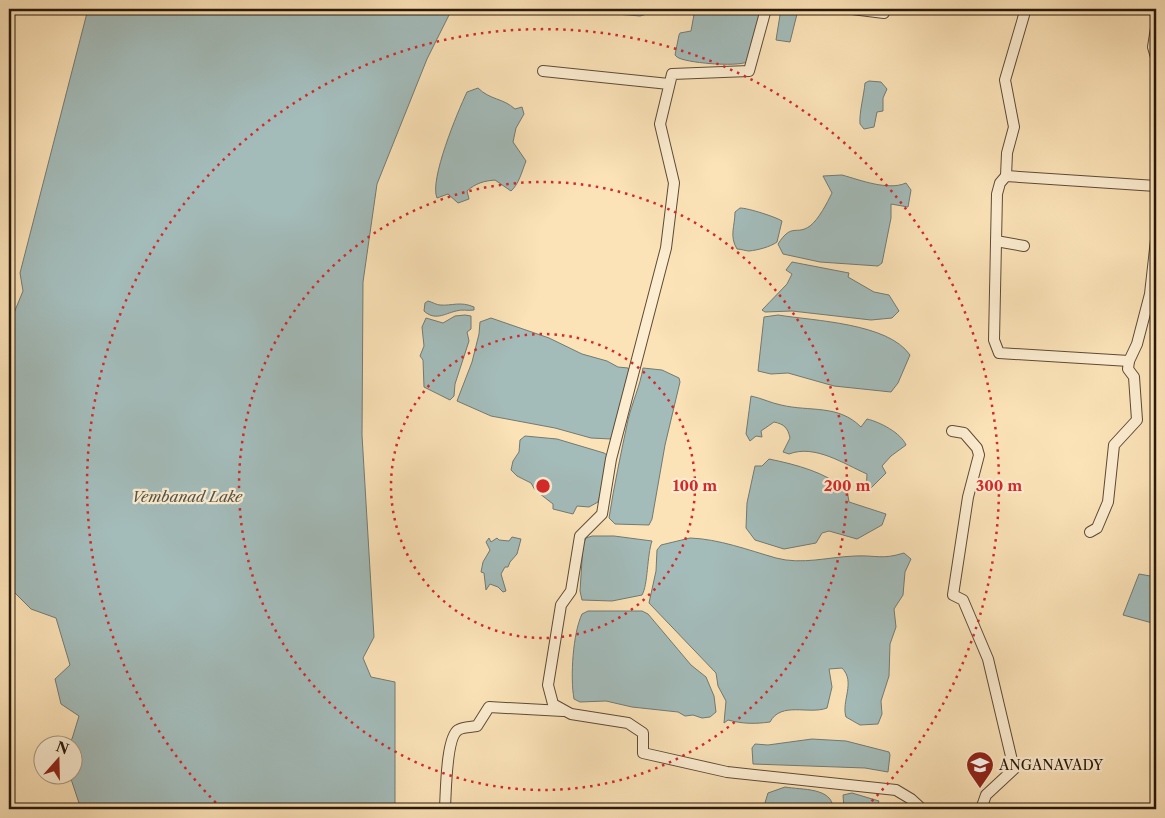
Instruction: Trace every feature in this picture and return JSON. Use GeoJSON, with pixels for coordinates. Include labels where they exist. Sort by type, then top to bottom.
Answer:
{"type":"FeatureCollection","features":[{"type":"Feature","properties":{"kind":"street"},"geometry":{"type":"LineString","coordinates":[[566,711],[553,704],[548,685],[551,657],[561,605],[572,591],[580,536],[602,514],[611,459],[666,248],[674,183],[660,124],[669,84],[672,74],[749,71],[766,9]]}},
{"type":"Feature","properties":{"kind":"street"},"geometry":{"type":"LineString","coordinates":[[852,9],[884,13]]}},
{"type":"Feature","properties":{"kind":"street"},"geometry":{"type":"LineString","coordinates":[[1024,15],[1005,80],[1014,127],[1008,153],[1006,176],[1000,183],[997,194],[994,340],[999,352],[1129,361]]}},
{"type":"Feature","properties":{"kind":"street"},"geometry":{"type":"LineString","coordinates":[[1156,28],[1153,47],[1156,57]]}},
{"type":"Feature","properties":{"kind":"street"},"geometry":{"type":"LineString","coordinates":[[543,71],[669,84]]}},
{"type":"Feature","properties":{"kind":"street"},"geometry":{"type":"LineString","coordinates":[[1006,176],[1156,186]]}},
{"type":"Feature","properties":{"kind":"street"},"geometry":{"type":"LineString","coordinates":[[1090,532],[1097,528],[1108,502],[1114,445],[1137,420],[1134,377],[1128,369],[1129,361],[1137,344],[1150,294],[1156,240]]}},
{"type":"Feature","properties":{"kind":"street"},"geometry":{"type":"LineString","coordinates":[[996,241],[1024,246]]}},
{"type":"Feature","properties":{"kind":"street"},"geometry":{"type":"LineString","coordinates":[[952,431],[964,433],[977,448],[979,455],[968,497],[953,595],[963,600],[988,659],[1014,769],[986,795],[981,809]]}},
{"type":"Feature","properties":{"kind":"street"},"geometry":{"type":"LineString","coordinates":[[448,809],[445,807],[447,766],[454,735],[458,729],[477,726],[489,707],[566,711],[592,718],[628,723],[643,733],[643,754],[727,772],[896,790],[911,799],[922,809]]}},
{"type":"Feature","properties":{"kind":"water","name":"Vembanad Lake"},"geometry":{"type":"Polygon","coordinates":[[[88,9],[452,9],[427,59],[377,184],[363,282],[362,435],[374,637],[363,658],[371,677],[395,682],[395,809],[81,809],[73,786],[82,786],[82,736],[73,736],[79,716],[61,704],[55,679],[70,665],[56,618],[31,609],[9,587],[9,325],[23,291],[20,273],[88,9]]]}},
{"type":"Feature","properties":{"kind":"water"},"geometry":{"type":"Polygon","coordinates":[[[581,9],[652,9],[647,14],[640,16],[581,11],[581,9]]]}},
{"type":"Feature","properties":{"kind":"water"},"geometry":{"type":"Polygon","coordinates":[[[695,9],[763,9],[747,62],[711,64],[682,59],[675,55],[680,33],[691,31],[695,9]]]}},
{"type":"Feature","properties":{"kind":"water"},"geometry":{"type":"Polygon","coordinates":[[[781,9],[798,10],[790,42],[776,40],[781,9]]]}},
{"type":"Feature","properties":{"kind":"water"},"geometry":{"type":"Polygon","coordinates":[[[869,81],[881,82],[887,89],[883,98],[883,111],[877,112],[874,127],[864,129],[860,124],[860,115],[865,83],[869,81]]]}},
{"type":"Feature","properties":{"kind":"water"},"geometry":{"type":"Polygon","coordinates":[[[478,88],[487,95],[515,109],[522,107],[524,114],[516,128],[513,142],[526,161],[522,173],[511,191],[495,180],[474,186],[467,191],[469,199],[458,203],[448,194],[437,198],[437,177],[451,129],[467,92],[478,88]]]}},
{"type":"Feature","properties":{"kind":"water"},"geometry":{"type":"Polygon","coordinates":[[[842,175],[865,182],[891,186],[906,183],[911,190],[908,207],[891,204],[891,218],[882,263],[878,266],[820,262],[783,254],[778,244],[783,237],[791,231],[805,229],[810,226],[820,215],[830,197],[832,193],[823,176],[842,175]]]}},
{"type":"Feature","properties":{"kind":"water"},"geometry":{"type":"Polygon","coordinates":[[[740,208],[762,213],[782,221],[777,242],[752,251],[737,249],[733,240],[733,231],[735,212],[740,208]]]}},
{"type":"Feature","properties":{"kind":"water"},"geometry":{"type":"Polygon","coordinates":[[[792,262],[849,273],[848,277],[874,292],[889,295],[899,311],[892,318],[871,320],[792,311],[765,312],[762,310],[787,284],[792,274],[786,270],[792,262]]]}},
{"type":"Feature","properties":{"kind":"water"},"geometry":{"type":"Polygon","coordinates":[[[428,301],[440,305],[464,304],[474,307],[474,310],[458,310],[440,316],[432,316],[424,311],[425,303],[428,301]]]}},
{"type":"Feature","properties":{"kind":"water"},"geometry":{"type":"Polygon","coordinates":[[[778,315],[850,325],[885,336],[900,344],[910,355],[898,383],[891,392],[834,386],[788,373],[771,374],[758,371],[764,317],[778,315]]]}},
{"type":"Feature","properties":{"kind":"water"},"geometry":{"type":"Polygon","coordinates":[[[455,316],[471,316],[471,329],[467,332],[469,341],[455,384],[454,396],[450,400],[424,387],[423,360],[420,356],[424,346],[422,327],[426,318],[443,323],[455,316]]]}},
{"type":"Feature","properties":{"kind":"water"},"geometry":{"type":"Polygon","coordinates":[[[491,318],[549,338],[582,354],[607,361],[618,367],[628,368],[631,375],[611,439],[591,438],[555,428],[491,416],[457,401],[472,362],[480,322],[491,318]]]}},
{"type":"Feature","properties":{"kind":"water"},"geometry":{"type":"Polygon","coordinates":[[[643,368],[662,370],[679,378],[680,382],[665,445],[652,519],[649,525],[615,524],[609,518],[613,494],[628,420],[643,368]]]}},
{"type":"Feature","properties":{"kind":"water"},"geometry":{"type":"Polygon","coordinates":[[[751,396],[781,405],[833,412],[843,415],[861,427],[867,419],[872,420],[895,432],[906,445],[891,456],[882,466],[886,473],[866,493],[867,474],[819,453],[799,452],[789,454],[783,452],[790,438],[787,429],[780,424],[774,422],[761,431],[762,437],[756,436],[750,441],[746,434],[751,396]]]}},
{"type":"Feature","properties":{"kind":"water"},"geometry":{"type":"Polygon","coordinates":[[[525,436],[557,439],[607,455],[598,502],[589,507],[577,506],[573,514],[553,509],[553,504],[535,490],[531,483],[517,476],[511,470],[513,461],[519,452],[520,440],[525,436]]]}},
{"type":"Feature","properties":{"kind":"water"},"geometry":{"type":"Polygon","coordinates":[[[769,459],[800,467],[829,478],[847,490],[849,502],[886,514],[882,525],[857,539],[829,531],[822,533],[816,543],[784,549],[755,540],[746,528],[747,503],[755,466],[762,466],[769,459]]]}},
{"type":"Feature","properties":{"kind":"water"},"geometry":{"type":"Polygon","coordinates":[[[592,536],[614,536],[652,541],[642,595],[612,601],[582,600],[580,591],[583,545],[586,538],[592,536]]]}},
{"type":"Feature","properties":{"kind":"water"},"geometry":{"type":"Polygon","coordinates":[[[512,537],[521,539],[517,554],[501,574],[506,591],[503,592],[498,587],[490,584],[486,590],[484,573],[481,572],[483,562],[490,550],[486,542],[489,538],[491,542],[497,538],[509,541],[512,537]]]}},
{"type":"Feature","properties":{"kind":"water"},"geometry":{"type":"Polygon","coordinates":[[[690,538],[723,543],[776,558],[796,561],[855,556],[884,557],[904,553],[911,559],[905,572],[903,595],[894,609],[896,627],[890,644],[889,676],[881,701],[882,714],[878,724],[860,725],[846,717],[845,705],[848,679],[842,668],[829,669],[832,687],[827,708],[820,710],[788,710],[775,716],[770,722],[749,723],[728,720],[724,723],[726,701],[718,686],[716,673],[649,603],[656,571],[657,550],[661,545],[690,538]]]}},
{"type":"Feature","properties":{"kind":"water"},"geometry":{"type":"Polygon","coordinates":[[[1139,574],[1156,577],[1156,624],[1123,615],[1139,574]]]}},
{"type":"Feature","properties":{"kind":"water"},"geometry":{"type":"Polygon","coordinates":[[[588,611],[642,611],[648,614],[691,665],[706,677],[714,696],[716,712],[710,717],[702,718],[693,715],[685,716],[678,712],[632,707],[606,701],[580,702],[574,699],[572,679],[574,643],[582,614],[588,611]]]}},
{"type":"Feature","properties":{"kind":"water"},"geometry":{"type":"Polygon","coordinates":[[[812,739],[846,741],[889,752],[888,772],[865,768],[753,764],[752,748],[755,744],[768,745],[812,739]]]}},
{"type":"Feature","properties":{"kind":"water"},"geometry":{"type":"Polygon","coordinates":[[[785,787],[807,789],[822,793],[832,802],[833,809],[767,809],[764,806],[768,793],[785,787]]]}},
{"type":"Feature","properties":{"kind":"water"},"geometry":{"type":"Polygon","coordinates":[[[852,793],[879,801],[876,809],[844,809],[843,795],[852,793]]]}},
{"type":"Feature","properties":{"kind":"place","name":"ANGANAVADY"},"geometry":{"type":"Point","coordinates":[980,789]}}]}
